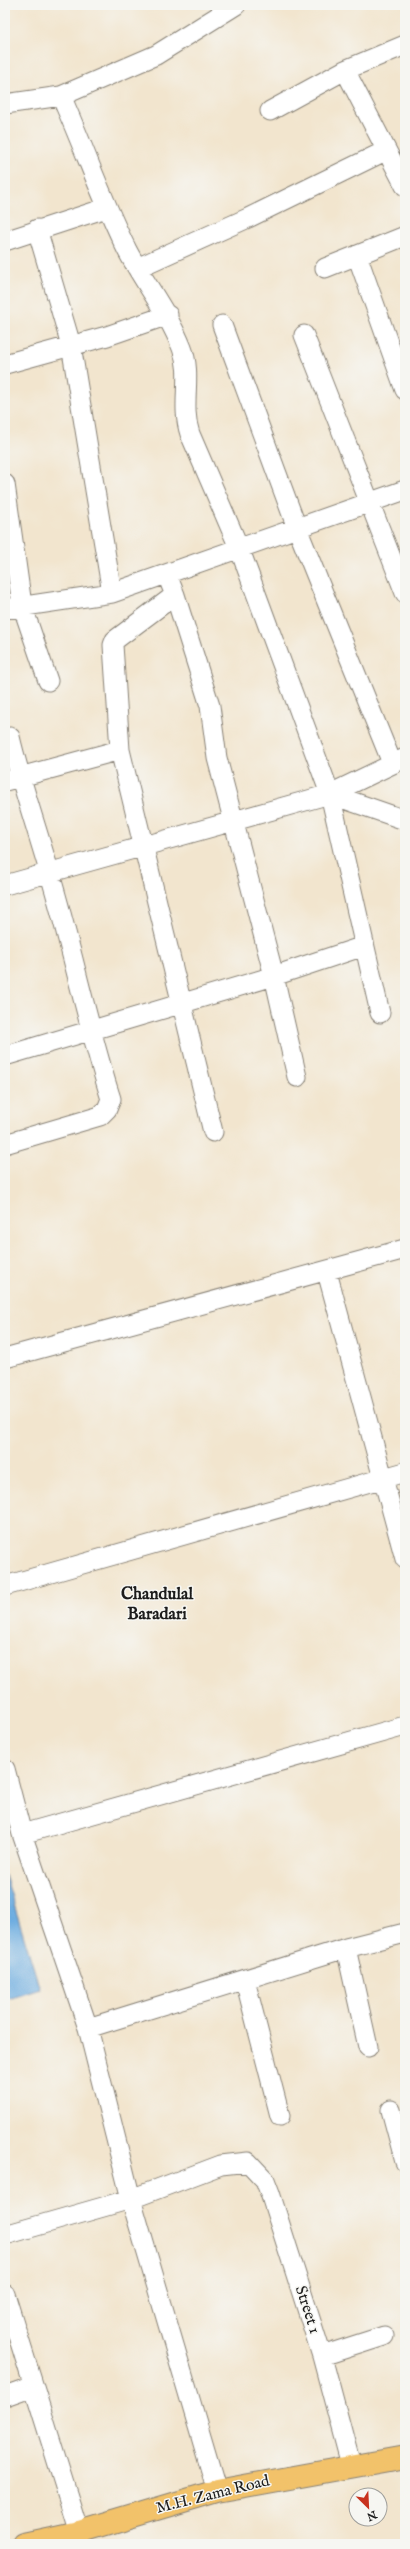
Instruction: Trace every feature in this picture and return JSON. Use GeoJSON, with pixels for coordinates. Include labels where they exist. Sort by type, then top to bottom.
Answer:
{"type":"FeatureCollection","features":[{"type":"Feature","properties":{"kind":"main road","name":"M.H. Zama Road"},"geometry":{"type":"LineString","coordinates":[[23,2544],[79,2532],[217,2491],[351,2465],[405,2457]]}},
{"type":"Feature","properties":{"kind":"street"},"geometry":{"type":"LineString","coordinates":[[5,104],[61,96],[156,55],[236,5]]}},
{"type":"Feature","properties":{"kind":"street"},"geometry":{"type":"LineString","coordinates":[[270,111],[344,70],[405,45]]}},
{"type":"Feature","properties":{"kind":"street"},"geometry":{"type":"LineString","coordinates":[[344,70],[385,151],[405,186]]}},
{"type":"Feature","properties":{"kind":"street"},"geometry":{"type":"LineString","coordinates":[[61,96],[106,208],[137,268],[168,316],[183,349],[187,375],[184,404],[187,427],[240,550],[330,794],[380,1013]]}},
{"type":"Feature","properties":{"kind":"street"},"geometry":{"type":"LineString","coordinates":[[137,268],[248,218],[385,151]]}},
{"type":"Feature","properties":{"kind":"street"},"geometry":{"type":"LineString","coordinates":[[5,241],[37,229],[106,208]]}},
{"type":"Feature","properties":{"kind":"street"},"geometry":{"type":"LineString","coordinates":[[37,229],[71,345],[112,593]]}},
{"type":"Feature","properties":{"kind":"street"},"geometry":{"type":"LineString","coordinates":[[325,268],[405,236]]}},
{"type":"Feature","properties":{"kind":"street"},"geometry":{"type":"LineString","coordinates":[[357,255],[405,390]]}},
{"type":"Feature","properties":{"kind":"street"},"geometry":{"type":"LineString","coordinates":[[5,364],[107,336],[168,316]]}},
{"type":"Feature","properties":{"kind":"street"},"geometry":{"type":"LineString","coordinates":[[5,885],[330,794],[399,761],[297,528],[222,325]]}},
{"type":"Feature","properties":{"kind":"street"},"geometry":{"type":"LineString","coordinates":[[304,335],[405,593]]}},
{"type":"Feature","properties":{"kind":"street"},"geometry":{"type":"LineString","coordinates":[[5,484],[13,607],[48,681]]}},
{"type":"Feature","properties":{"kind":"street"},"geometry":{"type":"LineString","coordinates":[[13,607],[112,593],[240,550],[405,490]]}},
{"type":"Feature","properties":{"kind":"street"},"geometry":{"type":"LineString","coordinates":[[167,575],[175,594],[210,706],[216,758],[274,976],[297,1077]]}},
{"type":"Feature","properties":{"kind":"street"},"geometry":{"type":"LineString","coordinates":[[175,594],[120,635],[113,645],[120,750],[142,846],[213,1132]]}},
{"type":"Feature","properties":{"kind":"street"},"geometry":{"type":"LineString","coordinates":[[5,1144],[100,1116],[107,1109],[111,1099],[90,1031],[50,872],[12,779],[10,737]]}},
{"type":"Feature","properties":{"kind":"street"},"geometry":{"type":"LineString","coordinates":[[12,779],[120,750]]}},
{"type":"Feature","properties":{"kind":"street"},"geometry":{"type":"LineString","coordinates":[[330,794],[405,820]]}},
{"type":"Feature","properties":{"kind":"street"},"geometry":{"type":"LineString","coordinates":[[5,1056],[274,976],[364,946]]}},
{"type":"Feature","properties":{"kind":"street"},"geometry":{"type":"LineString","coordinates":[[5,1358],[405,1250]]}},
{"type":"Feature","properties":{"kind":"street"},"geometry":{"type":"LineString","coordinates":[[327,1272],[382,1480],[405,1557]]}},
{"type":"Feature","properties":{"kind":"street"},"geometry":{"type":"LineString","coordinates":[[5,1586],[382,1480],[405,1472]]}},
{"type":"Feature","properties":{"kind":"street"},"geometry":{"type":"LineString","coordinates":[[22,1834],[405,1726]]}},
{"type":"Feature","properties":{"kind":"street"},"geometry":{"type":"LineString","coordinates":[[5,1769],[22,1834],[88,2028],[131,2199],[217,2491]]}},
{"type":"Feature","properties":{"kind":"street"},"geometry":{"type":"LineString","coordinates":[[88,2028],[346,1948],[405,1933]]}},
{"type":"Feature","properties":{"kind":"street"},"geometry":{"type":"LineString","coordinates":[[346,1948],[368,2047]]}},
{"type":"Feature","properties":{"kind":"street"},"geometry":{"type":"LineString","coordinates":[[245,1980],[280,2116]]}},
{"type":"Feature","properties":{"kind":"street"},"geometry":{"type":"LineString","coordinates":[[391,2110],[405,2162]]}},
{"type":"Feature","properties":{"kind":"street","name":"Street 1"},"geometry":{"type":"LineString","coordinates":[[131,2199],[221,2165],[248,2162],[265,2180],[322,2356],[351,2465]]}},
{"type":"Feature","properties":{"kind":"street"},"geometry":{"type":"LineString","coordinates":[[5,2235],[131,2199]]}},
{"type":"Feature","properties":{"kind":"street"},"geometry":{"type":"LineString","coordinates":[[5,2294],[79,2532]]}},
{"type":"Feature","properties":{"kind":"street"},"geometry":{"type":"LineString","coordinates":[[322,2356],[384,2336]]}},
{"type":"Feature","properties":{"kind":"street"},"geometry":{"type":"LineString","coordinates":[[5,2396],[33,2386]]}},
{"type":"Feature","properties":{"kind":"water"},"geometry":{"type":"Polygon","coordinates":[[[5,1875],[40,1989],[5,2000],[5,1875]]]}},
{"type":"Feature","properties":{"kind":"district","name":"Chandulal Baradari"},"geometry":{"type":"Point","coordinates":[157,1604]}}]}
